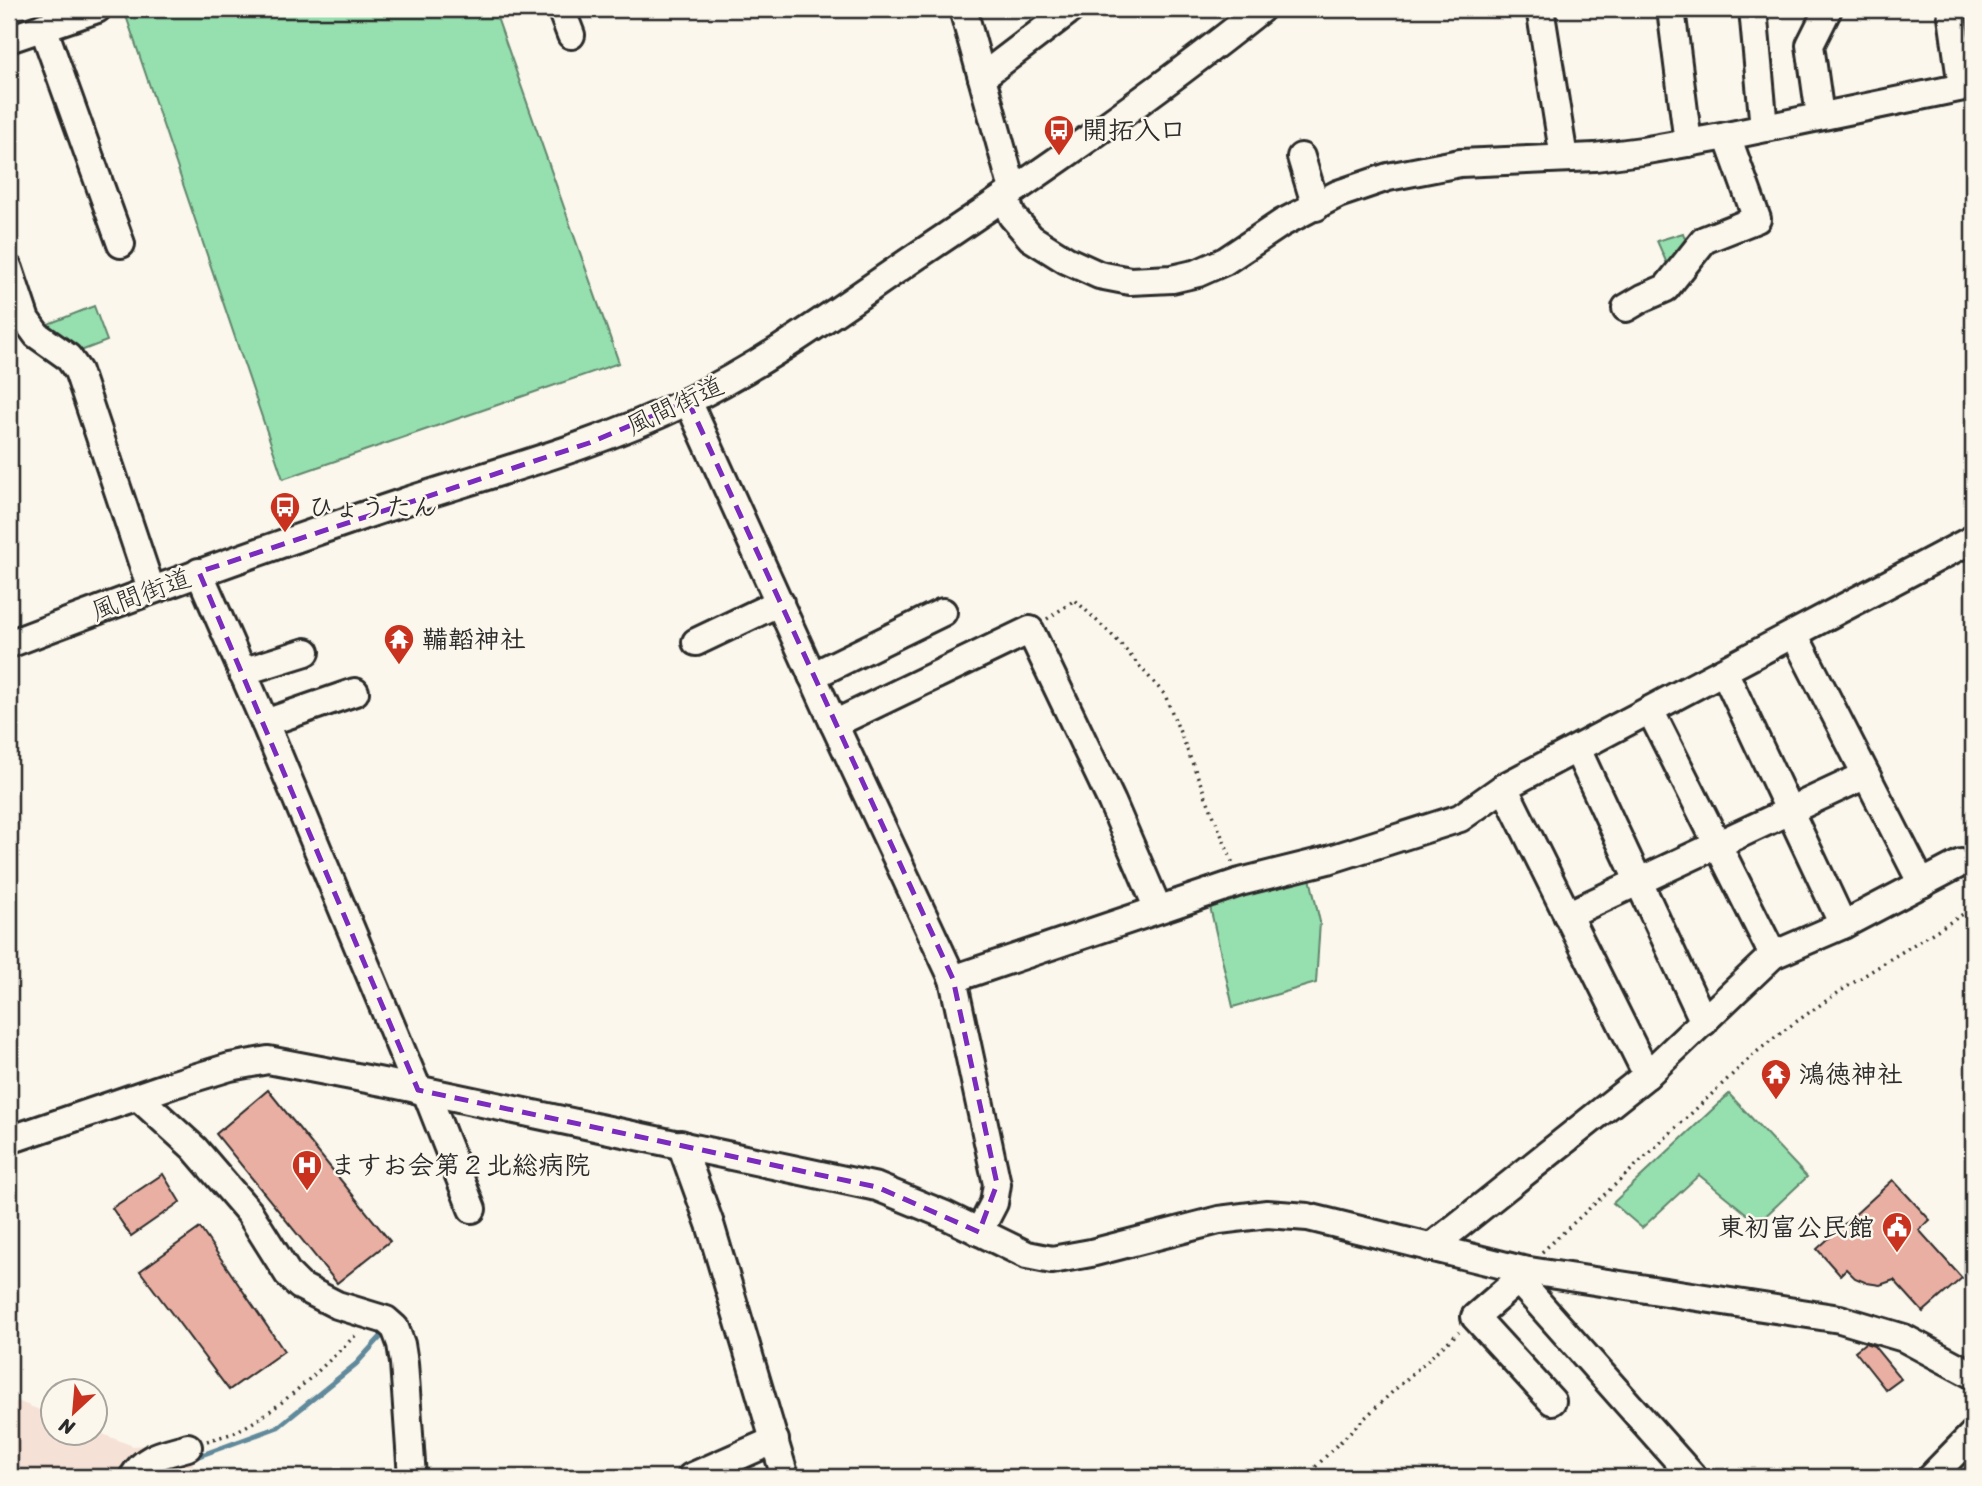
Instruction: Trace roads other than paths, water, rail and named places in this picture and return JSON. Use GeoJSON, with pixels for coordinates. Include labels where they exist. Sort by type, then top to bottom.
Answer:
{"type":"FeatureCollection","features":[{"type":"Feature","properties":{"kind":"street"},"geometry":{"type":"LineString","coordinates":[[9,39],[97,9]]}},
{"type":"Feature","properties":{"kind":"street"},"geometry":{"type":"LineString","coordinates":[[561,9],[571,35]]}},
{"type":"Feature","properties":{"kind":"street"},"geometry":{"type":"LineString","coordinates":[[963,9],[1010,179],[1012,216],[1031,238],[1066,260],[1099,275],[1130,281],[1172,279],[1198,273],[1225,261],[1282,223],[1338,194],[1388,177],[1460,163],[1642,151],[1968,86],[1951,9]]}},
{"type":"Feature","properties":{"kind":"street"},"geometry":{"type":"LineString","coordinates":[[982,77],[1071,9]]}},
{"type":"Feature","properties":{"kind":"street","name":"風間街道"},"geometry":{"type":"LineString","coordinates":[[9,644],[199,572],[589,443],[642,423],[688,401],[753,367],[802,336],[1130,109],[1261,9]]}},
{"type":"Feature","properties":{"kind":"street"},"geometry":{"type":"LineString","coordinates":[[1671,9],[1688,143]]}},
{"type":"Feature","properties":{"kind":"street"},"geometry":{"type":"LineString","coordinates":[[1753,9],[1764,128]]}},
{"type":"Feature","properties":{"kind":"street"},"geometry":{"type":"LineString","coordinates":[[1820,116],[1810,45],[1828,9]]}},
{"type":"Feature","properties":{"kind":"street"},"geometry":{"type":"LineString","coordinates":[[1541,14],[1564,158]]}},
{"type":"Feature","properties":{"kind":"street"},"geometry":{"type":"LineString","coordinates":[[43,27],[121,244]]}},
{"type":"Feature","properties":{"kind":"street"},"geometry":{"type":"LineString","coordinates":[[1626,308],[1665,288],[1704,240],[1757,219],[1727,136]]}},
{"type":"Feature","properties":{"kind":"street"},"geometry":{"type":"LineString","coordinates":[[1301,157],[1316,207]]}},
{"type":"Feature","properties":{"kind":"street"},"geometry":{"type":"LineString","coordinates":[[9,269],[26,320],[37,335],[68,357],[78,371],[151,589]]}},
{"type":"Feature","properties":{"kind":"street"},"geometry":{"type":"LineString","coordinates":[[688,401],[953,979],[997,1184],[994,1203],[979,1232]]}},
{"type":"Feature","properties":{"kind":"street"},"geometry":{"type":"LineString","coordinates":[[953,979],[1240,882],[1328,860],[1460,818],[1504,788],[1973,539]]}},
{"type":"Feature","properties":{"kind":"street"},"geometry":{"type":"LineString","coordinates":[[199,572],[472,1209]]}},
{"type":"Feature","properties":{"kind":"street"},"geometry":{"type":"LineString","coordinates":[[696,642],[779,602]]}},
{"type":"Feature","properties":{"kind":"street"},"geometry":{"type":"LineString","coordinates":[[812,676],[943,612]]}},
{"type":"Feature","properties":{"kind":"street"},"geometry":{"type":"LineString","coordinates":[[834,724],[1030,630],[1112,802],[1158,909]]}},
{"type":"Feature","properties":{"kind":"street"},"geometry":{"type":"LineString","coordinates":[[1794,634],[1922,884]]}},
{"type":"Feature","properties":{"kind":"street"},"geometry":{"type":"LineString","coordinates":[[242,672],[306,652]]}},
{"type":"Feature","properties":{"kind":"street"},"geometry":{"type":"LineString","coordinates":[[1724,671],[1843,925]]}},
{"type":"Feature","properties":{"kind":"street"},"geometry":{"type":"LineString","coordinates":[[265,723],[355,692]]}},
{"type":"Feature","properties":{"kind":"street"},"geometry":{"type":"LineString","coordinates":[[1650,710],[1773,955]]}},
{"type":"Feature","properties":{"kind":"street"},"geometry":{"type":"LineString","coordinates":[[1577,749],[1704,1022]]}},
{"type":"Feature","properties":{"kind":"street"},"geometry":{"type":"LineString","coordinates":[[1567,915],[1866,775]]}},
{"type":"Feature","properties":{"kind":"street"},"geometry":{"type":"LineString","coordinates":[[1504,788],[1647,1074]]}},
{"type":"Feature","properties":{"kind":"street"},"geometry":{"type":"LineString","coordinates":[[1430,1248],[1647,1074],[1773,955],[1843,925],[1961,863]]}},
{"type":"Feature","properties":{"kind":"street"},"geometry":{"type":"LineString","coordinates":[[9,1140],[230,1067],[268,1060],[877,1187],[943,1214],[1027,1255],[1052,1259],[1091,1253],[1219,1220],[1267,1214],[1308,1217],[1430,1248],[1520,1275],[1840,1319],[1904,1338],[1973,1375]]}},
{"type":"Feature","properties":{"kind":"street"},"geometry":{"type":"LineString","coordinates":[[138,1097],[194,1148],[249,1212],[288,1274],[300,1286],[337,1305],[386,1320],[395,1328],[401,1344],[412,1477]]}},
{"type":"Feature","properties":{"kind":"street"},"geometry":{"type":"LineString","coordinates":[[681,1144],[710,1224],[785,1477]]}},
{"type":"Feature","properties":{"kind":"street"},"geometry":{"type":"LineString","coordinates":[[1520,1275],[1475,1317],[1552,1401]]}},
{"type":"Feature","properties":{"kind":"street"},"geometry":{"type":"LineString","coordinates":[[1520,1275],[1693,1477]]}},
{"type":"Feature","properties":{"kind":"street"},"geometry":{"type":"LineString","coordinates":[[1931,1477],[1973,1434]]}},
{"type":"Feature","properties":{"kind":"street"},"geometry":{"type":"LineString","coordinates":[[691,1477],[775,1440]]}},
{"type":"Feature","properties":{"kind":"street"},"geometry":{"type":"LineString","coordinates":[[134,1477],[140,1466],[150,1458],[188,1447]]}},
{"type":"Feature","properties":{"kind":"waterway"},"geometry":{"type":"LineString","coordinates":[[199,1456],[278,1427],[356,1364],[387,1330]]}},
{"type":"Feature","properties":{"kind":"place","name":"開拓入口"},"geometry":{"type":"Point","coordinates":[1059,157]}},
{"type":"Feature","properties":{"kind":"place","name":"ひょうたん"},"geometry":{"type":"Point","coordinates":[285,534]}},
{"type":"Feature","properties":{"kind":"place","name":"鞴韜神社"},"geometry":{"type":"Point","coordinates":[399,666]}},
{"type":"Feature","properties":{"kind":"place","name":"鴻徳神社"},"geometry":{"type":"Point","coordinates":[1776,1101]}},
{"type":"Feature","properties":{"kind":"place","name":"ますお会第２北総病院"},"geometry":{"type":"Point","coordinates":[307,1192]}},
{"type":"Feature","properties":{"kind":"place","name":"東初富公民館"},"geometry":{"type":"Point","coordinates":[1897,1254]}}]}
